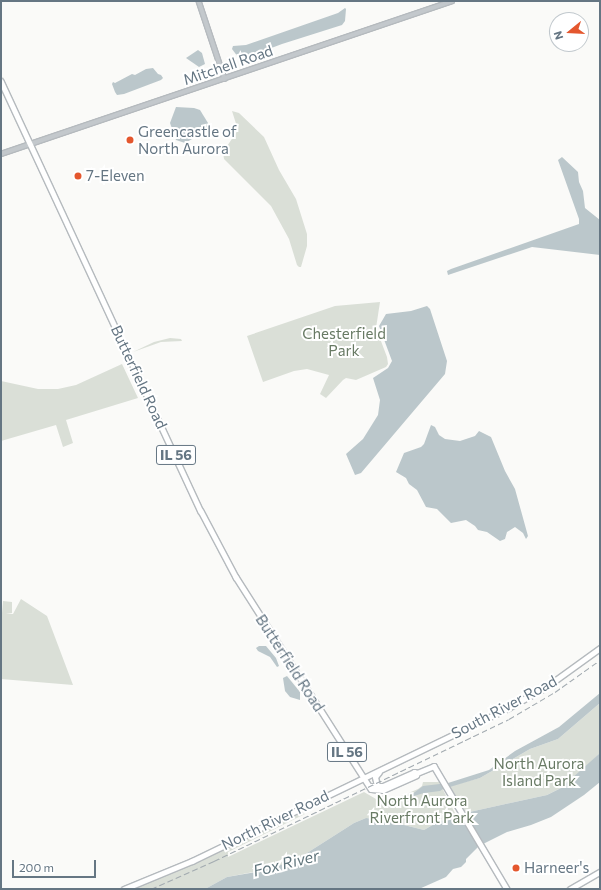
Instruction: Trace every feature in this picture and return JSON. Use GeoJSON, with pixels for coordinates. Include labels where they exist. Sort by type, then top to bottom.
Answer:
{"type":"FeatureCollection","features":[{"type":"Feature","properties":{"kind":"main road","name":"Butterfield Road"},"geometry":{"type":"LineString","coordinates":[[1,81],[219,547],[242,588],[363,778],[370,786]]}},
{"type":"Feature","properties":{"kind":"main road","name":"South River Road"},"geometry":{"type":"LineString","coordinates":[[425,748],[530,696],[559,678],[600,648]]}},
{"type":"Feature","properties":{"kind":"main road","name":"North River Road"},"geometry":{"type":"LineString","coordinates":[[124,889],[192,861],[425,748]]}},
{"type":"Feature","properties":{"kind":"main road","name":"IL 56"},"geometry":{"type":"LineString","coordinates":[[370,786],[374,791],[383,790],[434,766],[506,889]]}},
{"type":"Feature","properties":{"kind":"main road"},"geometry":{"type":"LineString","coordinates":[[378,786],[375,777],[380,771]]}},
{"type":"Feature","properties":{"kind":"main road","name":"IL 56"},"geometry":{"type":"LineString","coordinates":[[370,786],[383,786],[414,772],[417,773]]}},
{"type":"Feature","properties":{"kind":"main road"},"geometry":{"type":"LineString","coordinates":[[570,889],[600,872]]}},
{"type":"Feature","properties":{"kind":"street"},"geometry":{"type":"LineString","coordinates":[[199,1],[225,79]]}},
{"type":"Feature","properties":{"kind":"street","name":"Mitchell Road"},"geometry":{"type":"LineString","coordinates":[[1,154],[452,1]]}},
{"type":"Feature","properties":{"kind":"green space"},"geometry":{"type":"Polygon","coordinates":[[[232,111],[239,113],[264,137],[279,170],[296,199],[307,234],[307,246],[301,267],[297,265],[289,239],[271,206],[224,159],[223,152],[238,130],[232,111]]]}},
{"type":"Feature","properties":{"kind":"green space","name":"Chesterfield Park"},"geometry":{"type":"Polygon","coordinates":[[[380,302],[376,328],[387,357],[388,364],[386,367],[356,380],[346,378],[326,398],[320,394],[329,375],[307,369],[294,371],[263,382],[247,336],[335,306],[380,302]]]}},
{"type":"Feature","properties":{"kind":"green space"},"geometry":{"type":"Polygon","coordinates":[[[170,338],[181,339],[182,341],[161,342],[133,352],[154,342],[170,338]]]}},
{"type":"Feature","properties":{"kind":"green space"},"geometry":{"type":"Polygon","coordinates":[[[122,364],[138,398],[66,420],[73,443],[63,447],[56,425],[1,441],[1,381],[38,389],[58,389],[76,385],[122,364]]]}},
{"type":"Feature","properties":{"kind":"green space"},"geometry":{"type":"Polygon","coordinates":[[[21,599],[47,616],[73,685],[1,679],[1,609],[2,613],[3,601],[12,602],[12,613],[6,614],[13,614],[21,599]]]}},
{"type":"Feature","properties":{"kind":"green space","name":"North Aurora Island Park"},"geometry":{"type":"Polygon","coordinates":[[[600,703],[600,753],[576,776],[561,788],[547,795],[465,813],[450,786],[480,778],[530,749],[558,739],[600,703]]]}},
{"type":"Feature","properties":{"kind":"green space","name":"North Aurora Riverfront Park"},"geometry":{"type":"Polygon","coordinates":[[[423,782],[439,782],[457,817],[436,823],[424,830],[384,820],[366,818],[354,823],[296,860],[270,869],[227,877],[205,889],[134,889],[224,848],[242,842],[261,830],[302,813],[305,814],[228,852],[228,857],[364,792],[376,799],[384,795],[387,802],[418,789],[422,786],[423,782]]]}},
{"type":"Feature","properties":{"kind":"shaded area"},"geometry":{"type":"Polygon","coordinates":[[[345,8],[345,21],[342,25],[258,53],[238,57],[232,49],[233,46],[246,45],[338,13],[345,8]]]}},
{"type":"Feature","properties":{"kind":"shaded area"},"geometry":{"type":"Polygon","coordinates":[[[198,50],[202,53],[205,64],[199,67],[186,58],[198,50]]]}},
{"type":"Feature","properties":{"kind":"shaded area"},"geometry":{"type":"Polygon","coordinates":[[[153,68],[163,78],[161,80],[124,94],[117,95],[112,84],[113,82],[115,83],[132,74],[135,75],[146,69],[153,68]]]}},
{"type":"Feature","properties":{"kind":"shaded area"},"geometry":{"type":"Polygon","coordinates":[[[176,107],[194,108],[200,110],[208,123],[208,130],[185,143],[176,140],[170,123],[176,107]]]}},
{"type":"Feature","properties":{"kind":"shaded area"},"geometry":{"type":"Polygon","coordinates":[[[562,157],[578,172],[579,182],[583,191],[585,208],[600,220],[600,255],[532,247],[448,275],[447,271],[451,269],[579,224],[579,219],[558,160],[562,157]]]}},
{"type":"Feature","properties":{"kind":"shaded area"},"geometry":{"type":"Polygon","coordinates":[[[427,306],[430,309],[447,361],[445,374],[361,473],[355,475],[346,454],[363,439],[378,415],[380,400],[373,378],[388,368],[392,361],[379,326],[386,314],[411,311],[427,306]]]}},
{"type":"Feature","properties":{"kind":"shaded area"},"geometry":{"type":"Polygon","coordinates":[[[431,425],[435,427],[439,435],[445,439],[460,441],[475,436],[479,431],[491,437],[505,471],[515,489],[528,536],[526,539],[523,533],[515,527],[507,532],[505,539],[500,541],[487,532],[478,530],[466,520],[451,523],[437,509],[426,507],[417,490],[409,484],[406,478],[396,472],[404,453],[421,447],[424,444],[431,425]]]}},
{"type":"Feature","properties":{"kind":"shaded area"},"geometry":{"type":"Polygon","coordinates":[[[259,646],[266,646],[276,658],[279,666],[277,667],[270,657],[258,651],[256,648],[259,646]]]}},
{"type":"Feature","properties":{"kind":"shaded area"},"geometry":{"type":"Polygon","coordinates":[[[287,676],[300,692],[300,700],[290,697],[285,691],[283,678],[287,676]]]}},
{"type":"Feature","properties":{"kind":"shaded area"},"geometry":{"type":"Polygon","coordinates":[[[600,693],[600,703],[558,739],[530,749],[480,778],[440,791],[424,793],[407,798],[423,786],[448,783],[489,770],[515,751],[559,727],[600,693]]]}},
{"type":"Feature","properties":{"kind":"shaded area"},"geometry":{"type":"Polygon","coordinates":[[[600,753],[600,782],[584,795],[551,817],[507,832],[479,846],[466,859],[466,862],[461,867],[453,869],[446,877],[419,889],[205,889],[227,877],[262,871],[296,860],[354,823],[366,818],[384,820],[424,830],[436,823],[465,813],[547,795],[561,788],[600,753]]]}},
{"type":"Feature","properties":{"kind":"railway"},"geometry":{"type":"LineString","coordinates":[[151,889],[214,861],[509,719],[555,692],[600,660]]}},
{"type":"Feature","properties":{"kind":"place","name":"Greencastle of North Aurora"},"geometry":{"type":"Point","coordinates":[130,140]}},
{"type":"Feature","properties":{"kind":"place","name":"7-Eleven"},"geometry":{"type":"Point","coordinates":[78,176]}},
{"type":"Feature","properties":{"kind":"place","name":"Harneer's"},"geometry":{"type":"Point","coordinates":[516,868]}},
{"type":"Feature","properties":{"kind":"water label","name":"Fox River"},"geometry":{"type":"Point","coordinates":[286,863]}}]}
